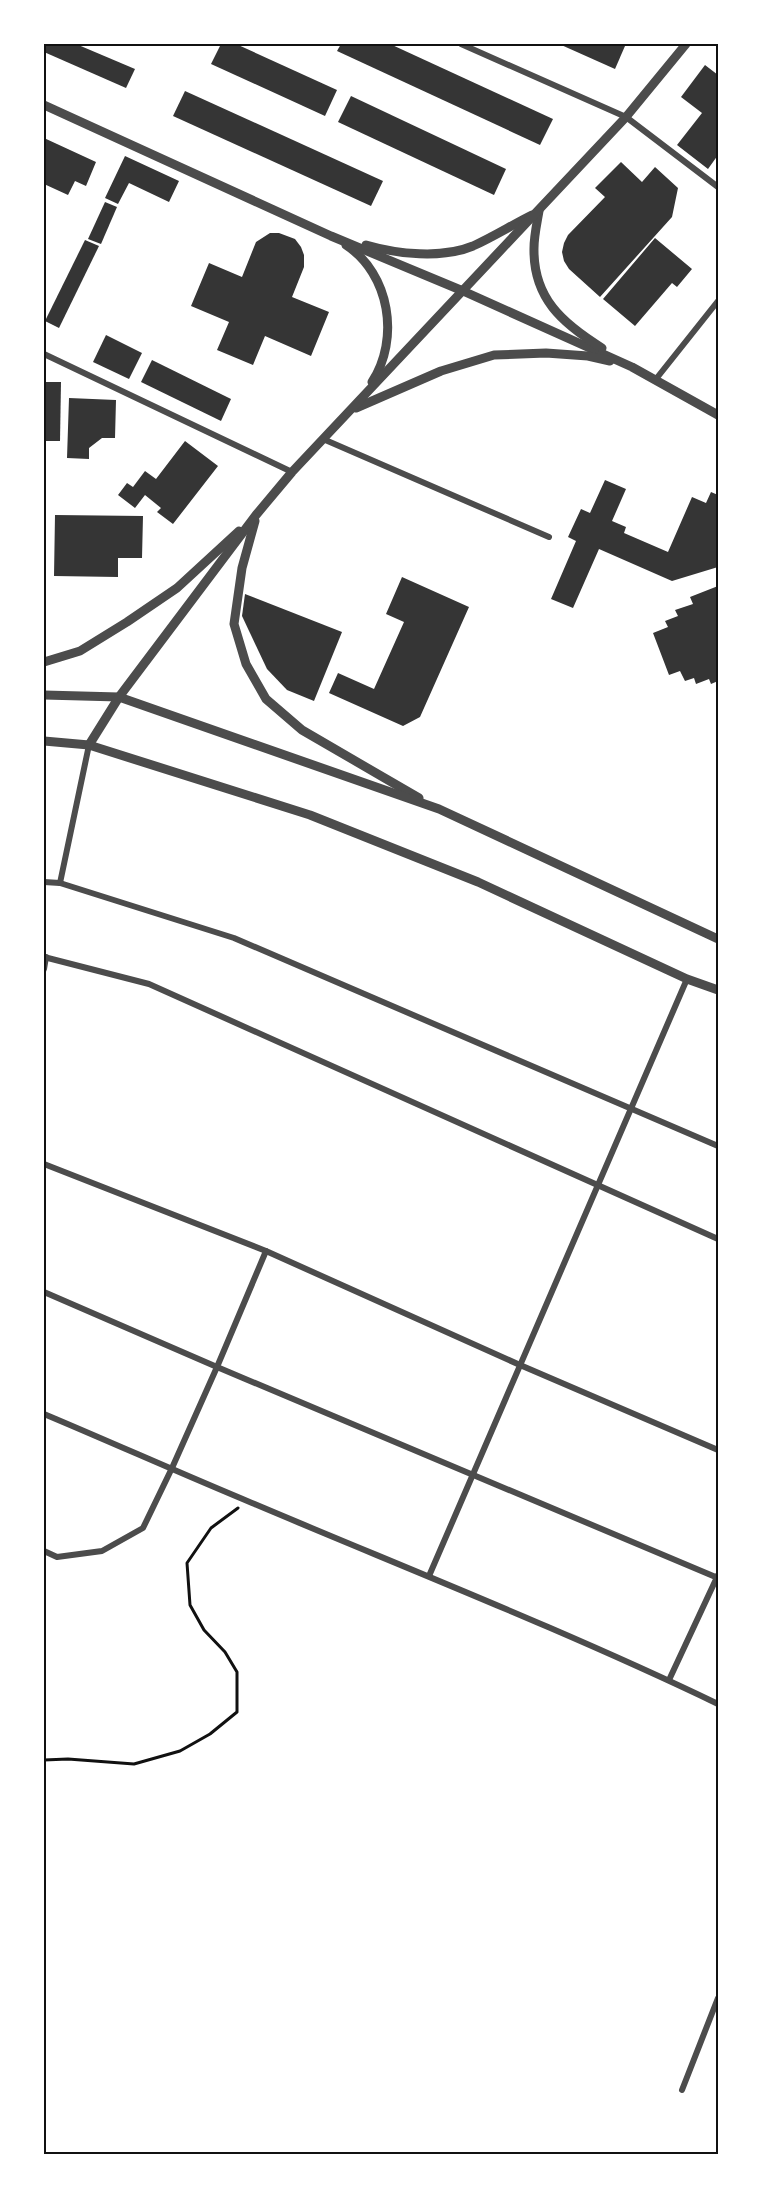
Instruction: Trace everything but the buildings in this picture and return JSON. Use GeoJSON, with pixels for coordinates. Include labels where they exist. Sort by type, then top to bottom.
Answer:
{"type":"FeatureCollection","features":[{"type":"Feature","properties":{"kind":"street"},"geometry":{"type":"LineString","coordinates":[[461,44],[626,117],[718,187]]}},
{"type":"Feature","properties":{"kind":"street"},"geometry":{"type":"LineString","coordinates":[[60,883],[89,746],[119,697],[256,515],[292,472],[626,117],[686,44]]}},
{"type":"Feature","properties":{"kind":"street"},"geometry":{"type":"LineString","coordinates":[[44,105],[331,236],[463,291],[632,367],[718,415]]}},
{"type":"Feature","properties":{"kind":"street"},"geometry":{"type":"LineString","coordinates":[[331,236],[374,248],[443,253],[472,246],[539,211]]}},
{"type":"Feature","properties":{"kind":"street"},"geometry":{"type":"LineString","coordinates":[[539,211],[534,247],[536,276],[543,293],[556,313],[576,331],[632,367]]}},
{"type":"Feature","properties":{"kind":"street"},"geometry":{"type":"LineString","coordinates":[[331,236],[353,250],[366,264],[379,285],[385,301],[388,345],[374,380],[351,410]]}},
{"type":"Feature","properties":{"kind":"street"},"geometry":{"type":"LineString","coordinates":[[656,379],[718,301]]}},
{"type":"Feature","properties":{"kind":"street"},"geometry":{"type":"LineString","coordinates":[[351,410],[441,371],[494,355],[546,353],[588,356],[632,367]]}},
{"type":"Feature","properties":{"kind":"street"},"geometry":{"type":"LineString","coordinates":[[44,354],[292,472]]}},
{"type":"Feature","properties":{"kind":"street"},"geometry":{"type":"LineString","coordinates":[[323,439],[549,537]]}},
{"type":"Feature","properties":{"kind":"street"},"geometry":{"type":"LineString","coordinates":[[44,662],[80,651],[177,588],[256,515]]}},
{"type":"Feature","properties":{"kind":"street"},"geometry":{"type":"LineString","coordinates":[[256,515],[242,567],[234,624],[246,664],[266,699],[302,730],[439,810]]}},
{"type":"Feature","properties":{"kind":"street"},"geometry":{"type":"LineString","coordinates":[[44,695],[119,697],[439,810],[718,939]]}},
{"type":"Feature","properties":{"kind":"street"},"geometry":{"type":"LineString","coordinates":[[44,741],[89,746],[310,816],[478,882],[687,979],[718,990]]}},
{"type":"Feature","properties":{"kind":"street"},"geometry":{"type":"LineString","coordinates":[[44,882],[60,883],[234,938],[718,1146]]}},
{"type":"Feature","properties":{"kind":"street"},"geometry":{"type":"LineString","coordinates":[[44,969],[45,957],[149,984],[718,1239]]}},
{"type":"Feature","properties":{"kind":"street"},"geometry":{"type":"LineString","coordinates":[[429,1576],[687,979]]}},
{"type":"Feature","properties":{"kind":"street"},"geometry":{"type":"LineString","coordinates":[[44,1164],[266,1251],[520,1365],[718,1450]]}},
{"type":"Feature","properties":{"kind":"street"},"geometry":{"type":"LineString","coordinates":[[44,1551],[57,1557],[102,1551],[143,1528],[217,1367],[266,1251]]}},
{"type":"Feature","properties":{"kind":"street"},"geometry":{"type":"LineString","coordinates":[[44,1292],[718,1577],[669,1680]]}},
{"type":"Feature","properties":{"kind":"street"},"geometry":{"type":"LineString","coordinates":[[44,1414],[250,1503],[429,1576],[669,1680],[718,1704]]}},
{"type":"Feature","properties":{"kind":"street"},"geometry":{"type":"LineString","coordinates":[[682,2091],[718,1998]]}},
{"type":"Feature","properties":{"kind":"path"},"geometry":{"type":"LineString","coordinates":[[44,1760],[68,1759],[134,1764],[180,1751],[210,1734],[237,1712],[237,1672],[225,1652],[204,1630],[190,1605],[187,1563],[211,1528],[237,1508],[250,1503]]}}]}
